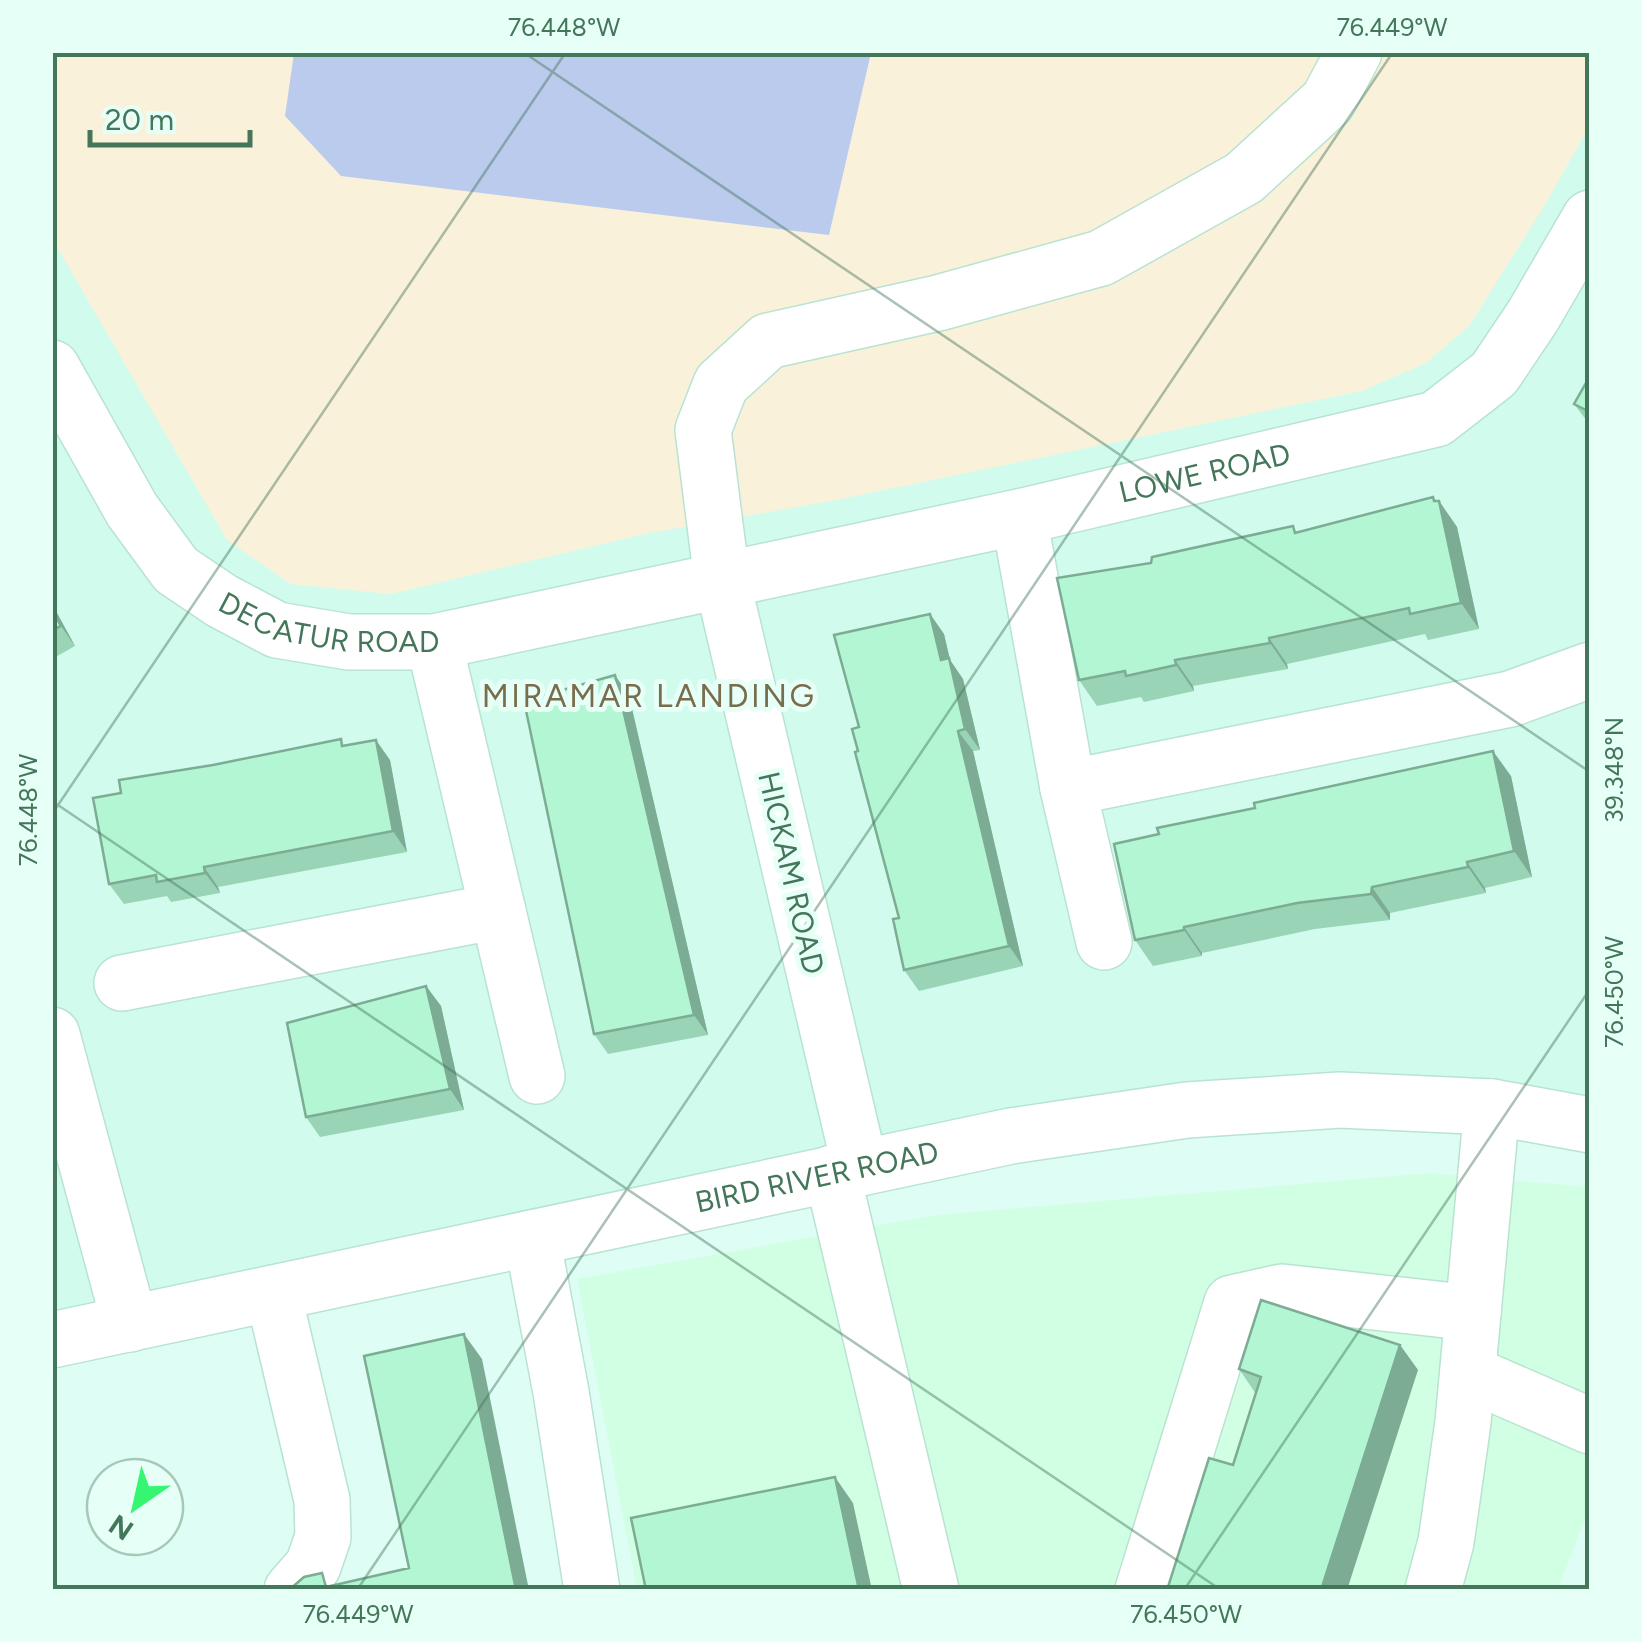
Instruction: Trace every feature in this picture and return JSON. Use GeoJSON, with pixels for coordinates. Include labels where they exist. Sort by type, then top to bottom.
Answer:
{"type":"FeatureCollection","features":[{"type":"Feature","properties":{"kind":"street","name":"HICKAM ROAD"},"geometry":{"type":"LineString","coordinates":[[930,1590],[722,580],[704,430],[721,384],[768,341],[938,303],[1102,258],[1244,178],[1328,101],[1354,52]]}},
{"type":"Feature","properties":{"kind":"street","name":"LOWE ROAD"},"geometry":{"type":"LineString","coordinates":[[722,580],[1019,517],[1436,419],[1494,374],[1590,218]]}},
{"type":"Feature","properties":{"kind":"street","name":"DECATUR ROAD"},"geometry":{"type":"LineString","coordinates":[[52,368],[132,510],[176,570],[222,601],[278,630],[349,642],[434,642],[722,580]]}},
{"type":"Feature","properties":{"kind":"street"},"geometry":{"type":"LineString","coordinates":[[1019,517],[1068,788],[1104,942]]}},
{"type":"Feature","properties":{"kind":"street"},"geometry":{"type":"LineString","coordinates":[[434,642],[537,1076]]}},
{"type":"Feature","properties":{"kind":"street"},"geometry":{"type":"LineString","coordinates":[[1068,788],[1510,699],[1590,670]]}},
{"type":"Feature","properties":{"kind":"street"},"geometry":{"type":"LineString","coordinates":[[122,983],[498,910]]}},
{"type":"Feature","properties":{"kind":"street"},"geometry":{"type":"LineString","coordinates":[[52,1035],[130,1324]]}},
{"type":"Feature","properties":{"kind":"street","name":"BIRD RIVER ROAD"},"geometry":{"type":"LineString","coordinates":[[52,1340],[1011,1136],[1187,1110],[1340,1100],[1492,1107],[1590,1125]]}},
{"type":"Feature","properties":{"kind":"street"},"geometry":{"type":"LineString","coordinates":[[1433,1590],[1446,1542],[1468,1373],[1492,1107]]}},
{"type":"Feature","properties":{"kind":"street"},"geometry":{"type":"LineString","coordinates":[[532,1238],[592,1590]]}},
{"type":"Feature","properties":{"kind":"street"},"geometry":{"type":"LineString","coordinates":[[1142,1590],[1232,1302],[1282,1292],[1474,1313]]}},
{"type":"Feature","properties":{"kind":"street"},"geometry":{"type":"LineString","coordinates":[[273,1293],[322,1500],[324,1537],[313,1566],[292,1590]]}},
{"type":"Feature","properties":{"kind":"street"},"geometry":{"type":"LineString","coordinates":[[1468,1373],[1590,1426]]}},
{"type":"Feature","properties":{"kind":"shaded area"},"geometry":{"type":"Polygon","coordinates":[[[294,52],[871,53],[829,235],[341,176],[285,116],[294,52]]]}},
{"type":"Feature","properties":{"kind":"shaded area"},"geometry":{"type":"Polygon","coordinates":[[[1589,52],[1590,125],[1469,326],[1426,363],[1362,391],[831,501],[649,533],[391,594],[291,584],[227,540],[53,240],[52,53],[1589,52]]]}},
{"type":"Feature","properties":{"kind":"shaded area"},"geometry":{"type":"Polygon","coordinates":[[[52,53],[1589,53],[1589,1128],[1281,1104],[53,1325],[52,53]]]}},
{"type":"Feature","properties":{"kind":"shaded area"},"geometry":{"type":"Polygon","coordinates":[[[1430,1173],[1589,1187],[1589,1508],[1558,1589],[637,1589],[577,1279],[936,1215],[1430,1173]]]}},
{"type":"Feature","properties":{"kind":"building"},"geometry":{"type":"Polygon","coordinates":[[[1590,376],[1590,412],[1574,404],[1590,376]]]}},
{"type":"Feature","properties":{"kind":"building"},"geometry":{"type":"Polygon","coordinates":[[[1433,497],[1439,501],[1461,603],[1410,614],[1409,608],[1269,638],[1270,643],[1175,660],[1176,665],[1126,676],[1125,671],[1079,680],[1057,578],[1151,563],[1152,557],[1293,526],[1295,533],[1433,497]]]}},
{"type":"Feature","properties":{"kind":"building"},"geometry":{"type":"Polygon","coordinates":[[[52,610],[61,626],[52,630],[52,610]]]}},
{"type":"Feature","properties":{"kind":"building"},"geometry":{"type":"Polygon","coordinates":[[[930,614],[941,660],[949,658],[965,729],[958,731],[1009,946],[904,970],[893,919],[899,918],[855,752],[858,751],[852,729],[859,727],[834,635],[930,614]]]}},
{"type":"Feature","properties":{"kind":"building"},"geometry":{"type":"Polygon","coordinates":[[[615,675],[694,1015],[594,1034],[524,701],[615,675]]]}},
{"type":"Feature","properties":{"kind":"building"},"geometry":{"type":"Polygon","coordinates":[[[341,739],[342,746],[376,740],[393,831],[204,867],[205,873],[157,882],[156,875],[109,884],[93,798],[121,793],[119,780],[341,739]]]}},
{"type":"Feature","properties":{"kind":"building"},"geometry":{"type":"Polygon","coordinates":[[[1493,751],[1514,851],[1467,862],[1468,867],[1372,887],[1371,894],[1297,903],[1135,940],[1114,844],[1159,834],[1157,828],[1255,808],[1254,803],[1493,751]]]}},
{"type":"Feature","properties":{"kind":"building"},"geometry":{"type":"Polygon","coordinates":[[[426,986],[450,1089],[306,1117],[287,1023],[426,986]]]}},
{"type":"Feature","properties":{"kind":"building"},"geometry":{"type":"Polygon","coordinates":[[[1261,1300],[1400,1345],[1321,1590],[1167,1590],[1209,1458],[1233,1465],[1261,1377],[1239,1369],[1261,1300]]]}},
{"type":"Feature","properties":{"kind":"building"},"geometry":{"type":"Polygon","coordinates":[[[464,1334],[516,1590],[289,1590],[304,1577],[322,1573],[326,1587],[409,1568],[364,1356],[464,1334]]]}},
{"type":"Feature","properties":{"kind":"building"},"geometry":{"type":"Polygon","coordinates":[[[835,1477],[859,1590],[646,1590],[631,1518],[835,1477]]]}},
{"type":"Feature","properties":{"kind":"district","name":"MIRAMAR LANDING"},"geometry":{"type":"Point","coordinates":[649,696]}}]}
